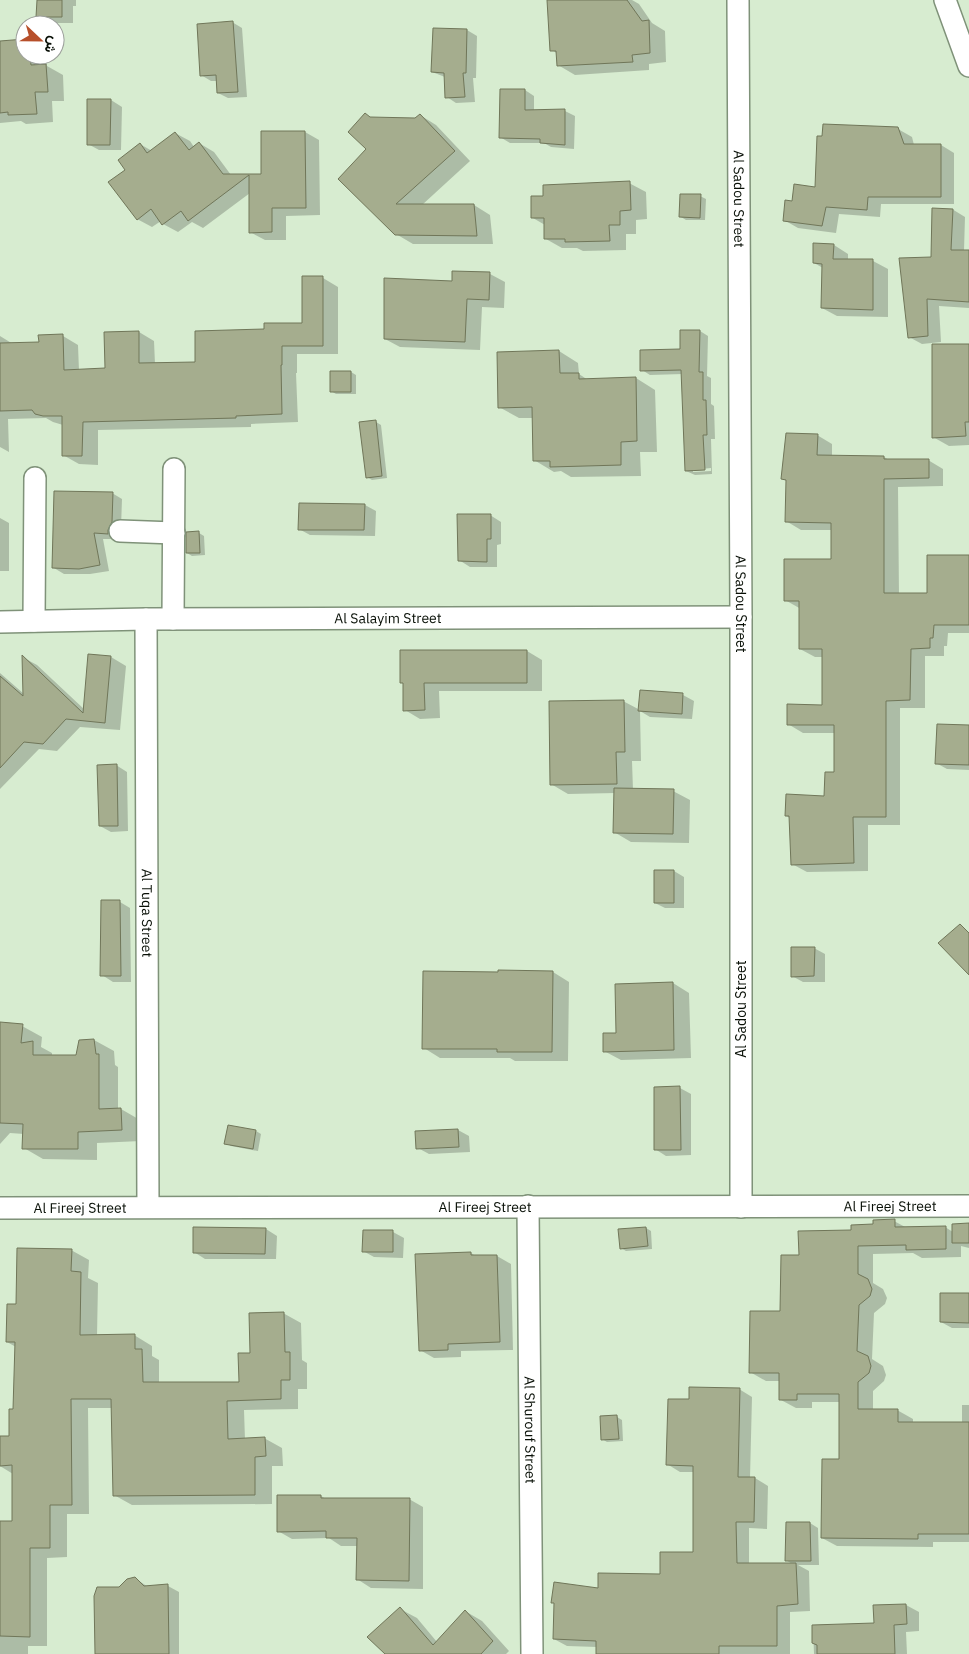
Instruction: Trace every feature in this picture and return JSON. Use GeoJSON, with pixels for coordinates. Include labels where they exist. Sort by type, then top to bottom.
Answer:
{"type":"FeatureCollection","features":[{"type":"Feature","properties":{"kind":"street","name":"Al Sadou Street"},"geometry":{"type":"LineString","coordinates":[[738,0],[742,617],[741,1207]]}},
{"type":"Feature","properties":{"kind":"street"},"geometry":{"type":"LineString","coordinates":[[945,0],[969,66]]}},
{"type":"Feature","properties":{"kind":"street"},"geometry":{"type":"LineString","coordinates":[[173,619],[174,469]]}},
{"type":"Feature","properties":{"kind":"street"},"geometry":{"type":"LineString","coordinates":[[34,621],[36,478]]}},
{"type":"Feature","properties":{"kind":"street"},"geometry":{"type":"LineString","coordinates":[[120,531],[174,533]]}},
{"type":"Feature","properties":{"kind":"street","name":"Al Salayim Street"},"geometry":{"type":"LineString","coordinates":[[0,622],[146,619],[742,617]]}},
{"type":"Feature","properties":{"kind":"street","name":"Al Tuqa Street"},"geometry":{"type":"LineString","coordinates":[[146,619],[148,1207]]}},
{"type":"Feature","properties":{"kind":"street","name":"Al Shurouf Street"},"geometry":{"type":"LineString","coordinates":[[528,1206],[532,1654]]}},
{"type":"Feature","properties":{"kind":"street","name":"Al Fireej Street"},"geometry":{"type":"LineString","coordinates":[[0,1208],[969,1206]]}},
{"type":"Feature","properties":{"kind":"building"},"geometry":{"type":"Polygon","coordinates":[[[37,0],[62,0],[62,15],[36,15],[37,0]]]}},
{"type":"Feature","properties":{"kind":"building"},"geometry":{"type":"Polygon","coordinates":[[[547,0],[627,0],[642,21],[649,20],[650,53],[632,55],[633,62],[557,66],[556,51],[550,51],[547,0]]]}},
{"type":"Feature","properties":{"kind":"building"},"geometry":{"type":"Polygon","coordinates":[[[233,21],[238,92],[217,93],[216,75],[200,76],[197,24],[233,21]]]}},
{"type":"Feature","properties":{"kind":"building"},"geometry":{"type":"Polygon","coordinates":[[[433,28],[467,29],[466,73],[463,73],[465,97],[445,98],[444,73],[431,72],[433,28]]]}},
{"type":"Feature","properties":{"kind":"building"},"geometry":{"type":"Polygon","coordinates":[[[15,40],[15,65],[46,65],[48,92],[35,92],[37,114],[8,115],[8,112],[0,113],[0,41],[15,40]]]}},
{"type":"Feature","properties":{"kind":"building"},"geometry":{"type":"Polygon","coordinates":[[[500,89],[525,89],[525,110],[565,109],[565,145],[540,143],[540,139],[499,138],[500,89]]]}},
{"type":"Feature","properties":{"kind":"building"},"geometry":{"type":"Polygon","coordinates":[[[87,99],[111,99],[110,145],[87,145],[87,99]]]}},
{"type":"Feature","properties":{"kind":"building"},"geometry":{"type":"Polygon","coordinates":[[[365,113],[370,117],[415,118],[420,114],[455,151],[396,204],[474,204],[477,236],[395,235],[338,179],[366,149],[348,132],[365,113]]]}},
{"type":"Feature","properties":{"kind":"building"},"geometry":{"type":"Polygon","coordinates":[[[823,124],[898,127],[904,144],[941,144],[941,197],[868,197],[867,210],[826,207],[822,226],[783,221],[785,200],[792,201],[794,184],[815,187],[817,136],[822,136],[823,124]]]}},
{"type":"Feature","properties":{"kind":"building"},"geometry":{"type":"Polygon","coordinates":[[[261,131],[305,131],[306,208],[272,208],[272,232],[249,233],[249,175],[188,221],[181,211],[162,225],[151,209],[137,220],[108,182],[125,170],[118,160],[140,143],[147,153],[175,132],[189,150],[199,142],[223,174],[261,174],[261,131]]]}},
{"type":"Feature","properties":{"kind":"building"},"geometry":{"type":"Polygon","coordinates":[[[630,181],[631,210],[620,211],[620,225],[609,225],[610,241],[565,242],[565,239],[544,239],[544,218],[531,218],[531,196],[543,196],[543,185],[630,181]]]}},
{"type":"Feature","properties":{"kind":"building"},"geometry":{"type":"Polygon","coordinates":[[[680,194],[701,194],[700,218],[679,217],[680,194]]]}},
{"type":"Feature","properties":{"kind":"building"},"geometry":{"type":"Polygon","coordinates":[[[932,208],[953,209],[951,250],[969,250],[969,302],[927,299],[928,336],[908,338],[899,258],[931,257],[932,208]]]}},
{"type":"Feature","properties":{"kind":"building"},"geometry":{"type":"Polygon","coordinates":[[[813,243],[834,244],[833,259],[873,259],[873,310],[821,308],[822,264],[813,263],[813,243]]]}},
{"type":"Feature","properties":{"kind":"building"},"geometry":{"type":"Polygon","coordinates":[[[452,271],[490,272],[489,300],[467,299],[465,342],[384,339],[384,278],[452,281],[452,271]]]}},
{"type":"Feature","properties":{"kind":"building"},"geometry":{"type":"Polygon","coordinates":[[[302,276],[323,276],[323,346],[282,346],[282,414],[236,416],[236,418],[83,422],[82,456],[62,456],[62,416],[43,416],[35,414],[32,410],[0,411],[0,343],[39,342],[38,335],[63,334],[64,370],[105,368],[104,332],[139,331],[139,363],[195,362],[195,331],[264,329],[264,323],[302,323],[302,276]]]}},
{"type":"Feature","properties":{"kind":"building"},"geometry":{"type":"Polygon","coordinates":[[[680,330],[700,330],[699,372],[703,372],[703,400],[706,400],[707,435],[703,435],[705,470],[685,471],[681,370],[640,371],[640,350],[680,349],[680,330]]]}},
{"type":"Feature","properties":{"kind":"building"},"geometry":{"type":"Polygon","coordinates":[[[932,344],[969,344],[969,422],[965,422],[966,436],[932,438],[932,344]]]}},
{"type":"Feature","properties":{"kind":"building"},"geometry":{"type":"Polygon","coordinates":[[[559,350],[560,373],[579,373],[579,379],[636,377],[637,441],[621,442],[621,465],[550,467],[550,461],[533,461],[532,407],[498,408],[497,352],[559,350]]]}},
{"type":"Feature","properties":{"kind":"building"},"geometry":{"type":"Polygon","coordinates":[[[330,371],[351,371],[351,392],[330,392],[330,371]]]}},
{"type":"Feature","properties":{"kind":"building"},"geometry":{"type":"Polygon","coordinates":[[[376,420],[382,476],[366,478],[359,422],[376,420]]]}},
{"type":"Feature","properties":{"kind":"building"},"geometry":{"type":"Polygon","coordinates":[[[786,433],[818,434],[817,455],[884,456],[884,459],[929,459],[929,478],[884,479],[884,593],[927,593],[927,555],[969,555],[969,625],[934,625],[933,638],[930,638],[930,648],[911,649],[910,700],[886,701],[886,817],[853,817],[854,863],[791,865],[789,816],[785,816],[786,794],[824,796],[825,772],[834,772],[834,725],[787,725],[787,704],[822,705],[822,649],[799,649],[799,601],[784,601],[784,559],[831,559],[831,523],[785,522],[786,480],[781,479],[786,433]]]}},
{"type":"Feature","properties":{"kind":"building"},"geometry":{"type":"Polygon","coordinates":[[[54,491],[113,492],[112,522],[108,534],[94,533],[100,565],[79,569],[52,568],[54,491]]]}},
{"type":"Feature","properties":{"kind":"building"},"geometry":{"type":"Polygon","coordinates":[[[299,503],[365,504],[364,530],[298,530],[299,503]]]}},
{"type":"Feature","properties":{"kind":"building"},"geometry":{"type":"Polygon","coordinates":[[[457,514],[491,514],[491,539],[487,539],[487,562],[458,561],[457,514]]]}},
{"type":"Feature","properties":{"kind":"building"},"geometry":{"type":"Polygon","coordinates":[[[199,531],[200,553],[186,553],[186,532],[199,531]]]}},
{"type":"Feature","properties":{"kind":"building"},"geometry":{"type":"Polygon","coordinates":[[[400,650],[527,650],[527,683],[424,683],[425,710],[403,711],[403,683],[400,683],[400,650]]]}},
{"type":"Feature","properties":{"kind":"building"},"geometry":{"type":"Polygon","coordinates":[[[88,654],[111,656],[105,723],[66,719],[43,744],[24,742],[0,768],[0,676],[23,696],[22,655],[83,713],[88,654]]]}},
{"type":"Feature","properties":{"kind":"building"},"geometry":{"type":"Polygon","coordinates":[[[640,690],[683,693],[682,714],[638,711],[640,690]]]}},
{"type":"Feature","properties":{"kind":"building"},"geometry":{"type":"Polygon","coordinates":[[[624,700],[625,752],[616,752],[617,784],[550,785],[549,701],[624,700]]]}},
{"type":"Feature","properties":{"kind":"building"},"geometry":{"type":"Polygon","coordinates":[[[937,724],[969,725],[969,765],[935,764],[937,724]]]}},
{"type":"Feature","properties":{"kind":"building"},"geometry":{"type":"Polygon","coordinates":[[[117,764],[118,826],[99,826],[97,765],[117,764]]]}},
{"type":"Feature","properties":{"kind":"building"},"geometry":{"type":"Polygon","coordinates":[[[614,788],[674,789],[673,834],[613,833],[614,788]]]}},
{"type":"Feature","properties":{"kind":"building"},"geometry":{"type":"Polygon","coordinates":[[[654,870],[674,870],[674,903],[654,903],[654,870]]]}},
{"type":"Feature","properties":{"kind":"building"},"geometry":{"type":"Polygon","coordinates":[[[101,900],[120,900],[121,976],[100,976],[101,900]]]}},
{"type":"Feature","properties":{"kind":"building"},"geometry":{"type":"Polygon","coordinates":[[[960,924],[969,933],[969,975],[938,943],[960,924]]]}},
{"type":"Feature","properties":{"kind":"building"},"geometry":{"type":"Polygon","coordinates":[[[791,947],[815,947],[814,976],[791,977],[791,947]]]}},
{"type":"Feature","properties":{"kind":"building"},"geometry":{"type":"Polygon","coordinates":[[[498,970],[553,971],[552,1052],[497,1052],[497,1049],[422,1049],[423,971],[498,972],[498,970]]]}},
{"type":"Feature","properties":{"kind":"building"},"geometry":{"type":"Polygon","coordinates":[[[673,982],[674,1050],[603,1052],[603,1033],[616,1033],[615,984],[673,982]]]}},
{"type":"Feature","properties":{"kind":"building"},"geometry":{"type":"Polygon","coordinates":[[[0,1022],[23,1024],[21,1043],[33,1041],[33,1055],[76,1055],[79,1040],[94,1039],[96,1054],[99,1054],[99,1109],[121,1108],[122,1130],[78,1132],[78,1149],[22,1149],[23,1124],[0,1123],[0,1022]]]}},
{"type":"Feature","properties":{"kind":"building"},"geometry":{"type":"Polygon","coordinates":[[[680,1086],[681,1150],[654,1150],[654,1087],[680,1086]]]}},
{"type":"Feature","properties":{"kind":"building"},"geometry":{"type":"Polygon","coordinates":[[[228,1125],[256,1130],[253,1149],[224,1144],[228,1125]]]}},
{"type":"Feature","properties":{"kind":"building"},"geometry":{"type":"Polygon","coordinates":[[[458,1129],[459,1147],[416,1149],[415,1131],[458,1129]]]}},
{"type":"Feature","properties":{"kind":"building"},"geometry":{"type":"Polygon","coordinates":[[[895,1219],[895,1227],[946,1226],[946,1249],[906,1250],[906,1245],[858,1246],[858,1274],[868,1279],[872,1289],[870,1296],[859,1305],[857,1351],[868,1356],[871,1366],[869,1373],[858,1382],[858,1409],[898,1409],[898,1422],[969,1422],[969,1534],[918,1534],[918,1539],[821,1538],[822,1459],[839,1459],[839,1394],[797,1394],[797,1400],[779,1400],[779,1373],[749,1373],[750,1311],[780,1311],[781,1255],[799,1255],[798,1231],[851,1230],[851,1225],[873,1224],[873,1220],[895,1219]]]}},
{"type":"Feature","properties":{"kind":"building"},"geometry":{"type":"Polygon","coordinates":[[[969,1223],[969,1243],[952,1243],[952,1224],[969,1223]]]}},
{"type":"Feature","properties":{"kind":"building"},"geometry":{"type":"Polygon","coordinates":[[[193,1227],[266,1228],[265,1254],[193,1253],[193,1227]]]}},
{"type":"Feature","properties":{"kind":"building"},"geometry":{"type":"Polygon","coordinates":[[[646,1227],[648,1246],[620,1249],[618,1229],[646,1227]]]}},
{"type":"Feature","properties":{"kind":"building"},"geometry":{"type":"Polygon","coordinates":[[[363,1230],[393,1230],[393,1252],[362,1252],[363,1230]]]}},
{"type":"Feature","properties":{"kind":"building"},"geometry":{"type":"Polygon","coordinates":[[[17,1248],[72,1249],[71,1271],[81,1272],[80,1335],[135,1334],[135,1349],[142,1349],[143,1382],[239,1382],[238,1353],[250,1353],[249,1313],[284,1312],[285,1352],[290,1352],[290,1380],[281,1380],[281,1399],[227,1401],[228,1439],[265,1437],[266,1456],[255,1457],[255,1495],[113,1496],[111,1399],[71,1399],[72,1505],[50,1505],[50,1548],[30,1548],[30,1637],[0,1636],[0,1521],[12,1521],[12,1465],[0,1466],[0,1436],[9,1436],[9,1409],[13,1409],[15,1342],[6,1342],[7,1304],[16,1304],[17,1248]]]}},
{"type":"Feature","properties":{"kind":"building"},"geometry":{"type":"Polygon","coordinates":[[[471,1252],[471,1255],[497,1255],[500,1342],[448,1344],[448,1350],[419,1351],[415,1254],[471,1252]]]}},
{"type":"Feature","properties":{"kind":"building"},"geometry":{"type":"Polygon","coordinates":[[[940,1293],[969,1293],[969,1323],[940,1322],[940,1293]]]}},
{"type":"Feature","properties":{"kind":"building"},"geometry":{"type":"Polygon","coordinates":[[[689,1387],[740,1388],[738,1477],[755,1477],[754,1522],[736,1522],[737,1563],[796,1563],[798,1604],[777,1606],[777,1646],[719,1646],[719,1654],[596,1654],[596,1641],[553,1639],[554,1603],[551,1603],[554,1582],[598,1588],[598,1573],[660,1574],[660,1552],[693,1552],[693,1466],[666,1465],[668,1399],[689,1399],[689,1387]]]}},
{"type":"Feature","properties":{"kind":"building"},"geometry":{"type":"Polygon","coordinates":[[[617,1415],[619,1439],[601,1440],[600,1416],[617,1415]]]}},
{"type":"Feature","properties":{"kind":"building"},"geometry":{"type":"Polygon","coordinates":[[[277,1495],[321,1495],[321,1498],[410,1498],[409,1581],[356,1580],[357,1538],[326,1538],[326,1531],[277,1532],[277,1495]]]}},
{"type":"Feature","properties":{"kind":"building"},"geometry":{"type":"Polygon","coordinates":[[[786,1522],[810,1522],[811,1561],[785,1561],[786,1522]]]}},
{"type":"Feature","properties":{"kind":"building"},"geometry":{"type":"Polygon","coordinates":[[[135,1577],[144,1586],[168,1584],[169,1654],[95,1654],[94,1596],[97,1587],[119,1587],[127,1579],[135,1577]]]}},
{"type":"Feature","properties":{"kind":"building"},"geometry":{"type":"Polygon","coordinates":[[[906,1604],[907,1624],[894,1625],[895,1654],[817,1654],[817,1645],[812,1643],[812,1625],[874,1623],[873,1605],[906,1604]]]}},
{"type":"Feature","properties":{"kind":"building"},"geometry":{"type":"Polygon","coordinates":[[[400,1607],[433,1645],[465,1610],[493,1641],[481,1654],[385,1654],[367,1637],[400,1607]]]}}]}
